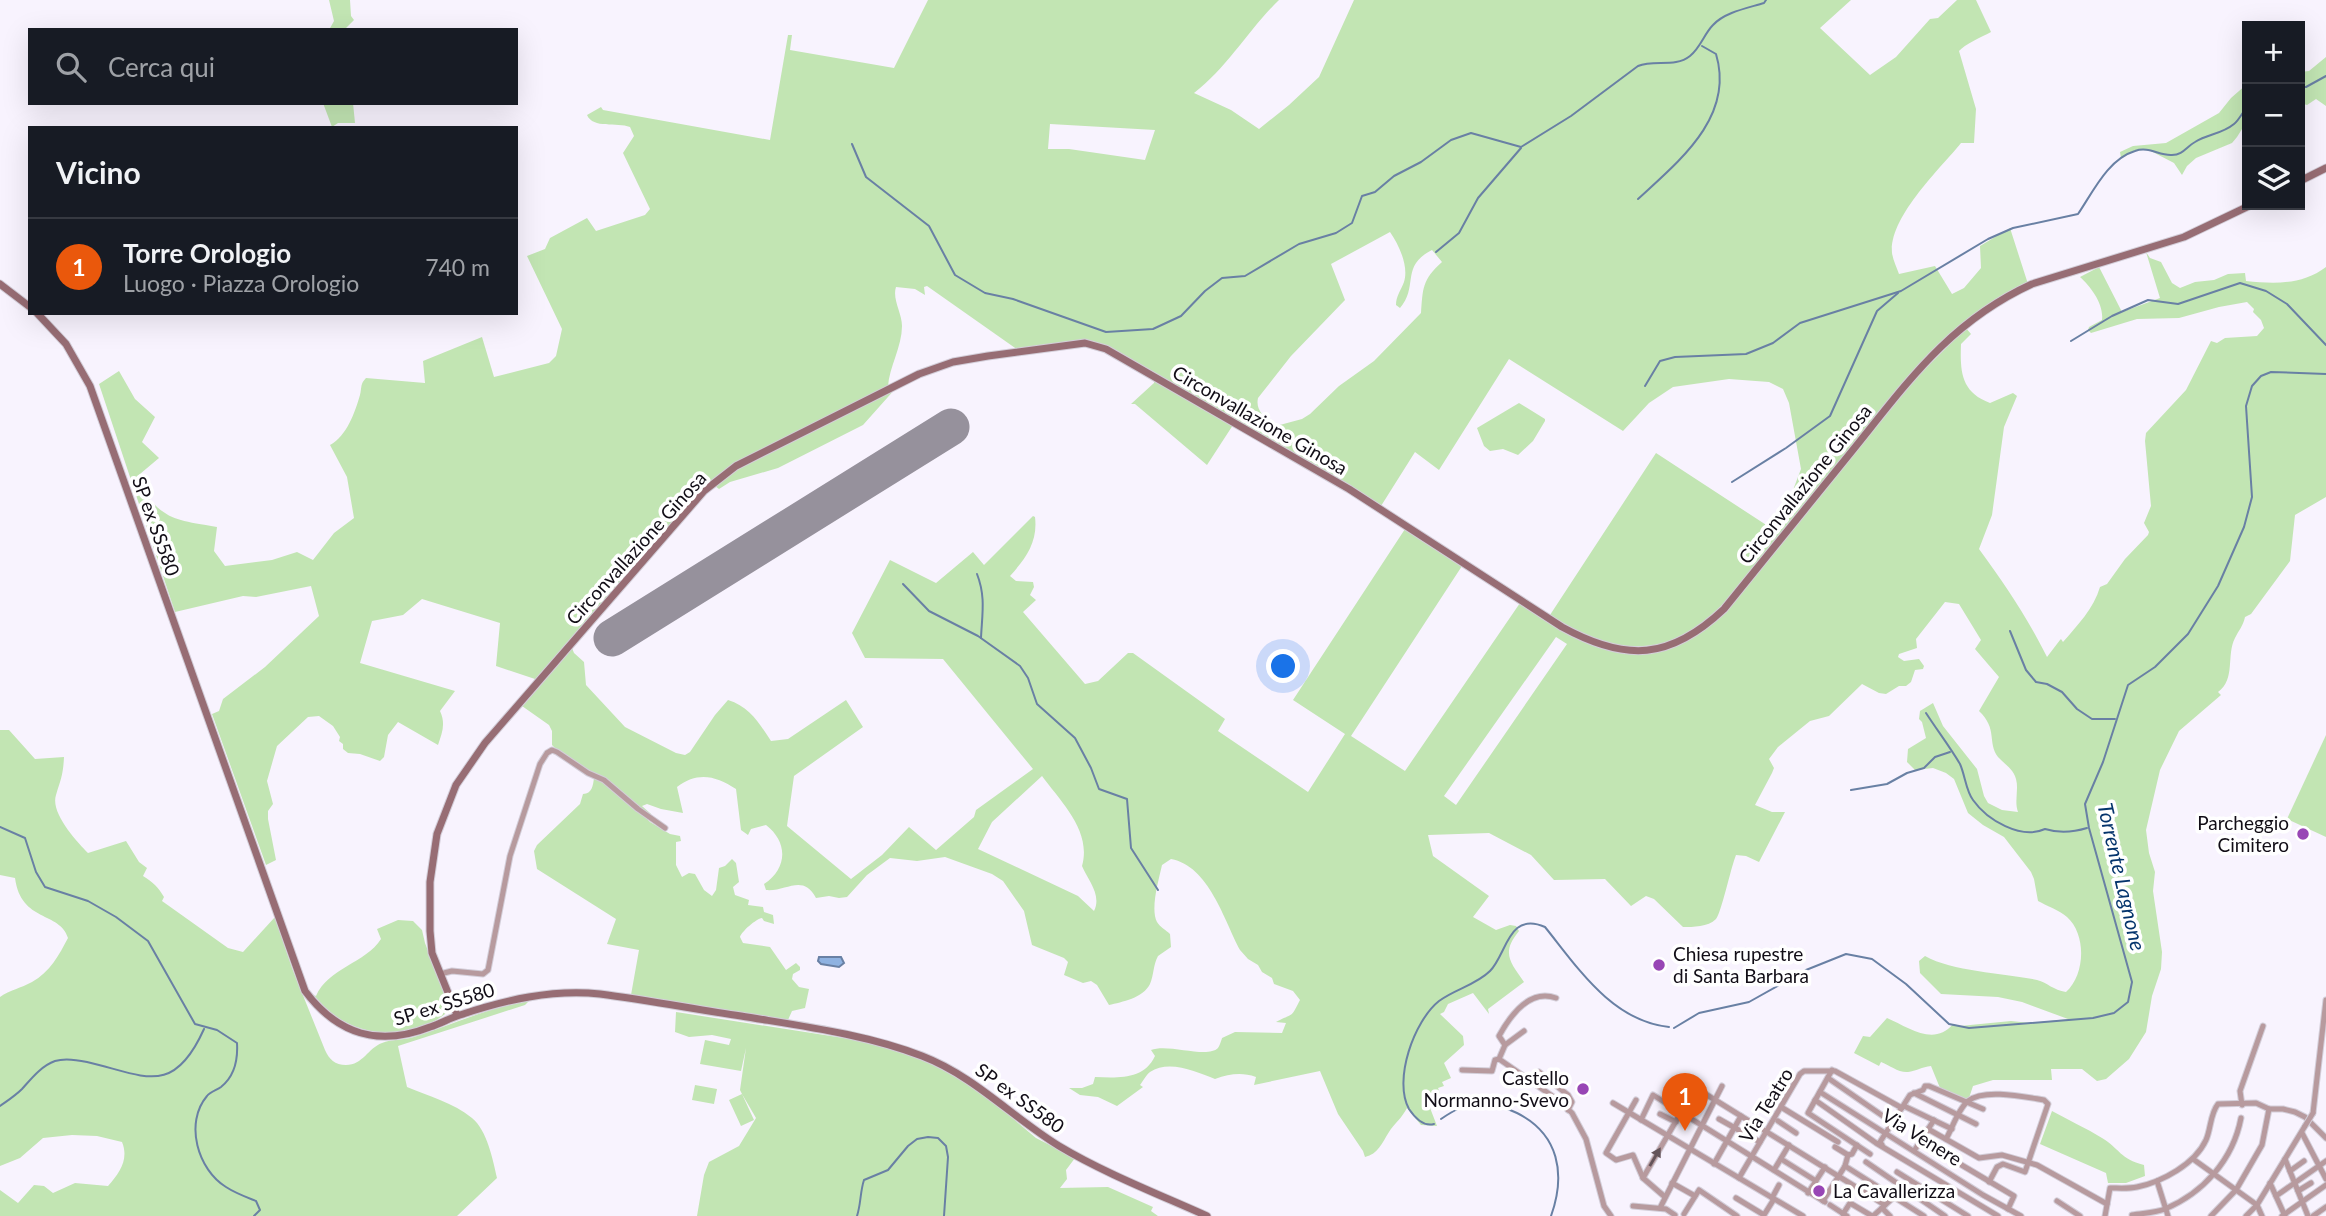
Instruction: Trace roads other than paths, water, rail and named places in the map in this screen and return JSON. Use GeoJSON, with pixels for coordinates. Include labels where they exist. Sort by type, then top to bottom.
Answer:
{"type":"FeatureCollection","features":[{"type":"Feature","properties":{"kind":"main road"},"geometry":{"type":"LineString","coordinates":[[2305,178],[2326,168]]}},
{"type":"Feature","properties":{"kind":"main road","name":"Circonvallazione Ginosa"},"geometry":{"type":"LineString","coordinates":[[457,1016],[432,953],[430,881],[437,834],[456,785],[485,743],[704,491],[736,467],[919,374],[953,362],[1025,351],[1085,343],[1106,349],[1349,489],[1589,642],[1616,650],[1661,648],[1687,639],[1724,609],[1913,377],[1936,351],[1967,323],[2011,294],[2032,284],[2184,237],[2242,209]]}},
{"type":"Feature","properties":{"kind":"main road"},"geometry":{"type":"LineString","coordinates":[[0,284],[28,305]]}},
{"type":"Feature","properties":{"kind":"main road","name":"SP ex SS580"},"geometry":{"type":"LineString","coordinates":[[39,315],[66,344],[90,386],[305,991],[326,1017],[342,1027],[379,1037],[410,1034],[517,998],[555,993],[598,994],[792,1024],[876,1042],[923,1056],[960,1074],[988,1093],[1024,1124],[1061,1147],[1207,1216]]}},
{"type":"Feature","properties":{"kind":"street"},"geometry":{"type":"LineString","coordinates":[[440,974],[452,971],[483,974],[488,970],[510,856],[540,764],[547,752],[557,752],[588,773],[604,780],[638,809],[666,828]]}},
{"type":"Feature","properties":{"kind":"street"},"geometry":{"type":"LineString","coordinates":[[1505,1045],[1499,1036],[1512,1015],[1528,1000],[1543,996],[1556,998]]}},
{"type":"Feature","properties":{"kind":"street"},"geometry":{"type":"LineString","coordinates":[[2246,1216],[2257,1205],[2312,1113],[2324,1034],[2326,1000]]}},
{"type":"Feature","properties":{"kind":"street"},"geometry":{"type":"LineString","coordinates":[[2242,1105],[2240,1091],[2263,1026]]}},
{"type":"Feature","properties":{"kind":"street"},"geometry":{"type":"LineString","coordinates":[[1462,1070],[1492,1071],[1495,1060],[1499,1059],[1505,1045],[1524,1031]]}},
{"type":"Feature","properties":{"kind":"street"},"geometry":{"type":"LineString","coordinates":[[1499,1059],[1568,1110],[1586,1139],[1604,1206],[1611,1216]]}},
{"type":"Feature","properties":{"kind":"street","name":"Via Teatro"},"geometry":{"type":"LineString","coordinates":[[1740,1178],[1800,1073],[1810,1069],[1832,1070]]}},
{"type":"Feature","properties":{"kind":"street"},"geometry":{"type":"LineString","coordinates":[[1870,1154],[1808,1113],[1832,1070],[1952,1129]]}},
{"type":"Feature","properties":{"kind":"street"},"geometry":{"type":"LineString","coordinates":[[1539,1072],[1568,1095],[1572,1102],[1568,1110]]}},
{"type":"Feature","properties":{"kind":"street"},"geometry":{"type":"LineString","coordinates":[[1828,1078],[1893,1123]]}},
{"type":"Feature","properties":{"kind":"street"},"geometry":{"type":"LineString","coordinates":[[1670,1104],[1678,1091],[1690,1084]]}},
{"type":"Feature","properties":{"kind":"street"},"geometry":{"type":"LineString","coordinates":[[1660,1208],[1722,1086]]}},
{"type":"Feature","properties":{"kind":"street"},"geometry":{"type":"LineString","coordinates":[[1885,1149],[1880,1142],[1910,1095],[1929,1086],[1983,1109]]}},
{"type":"Feature","properties":{"kind":"street"},"geometry":{"type":"LineString","coordinates":[[1699,1090],[1839,1175],[1884,1206],[1890,1216]]}},
{"type":"Feature","properties":{"kind":"street","name":"Via Venere"},"geometry":{"type":"LineString","coordinates":[[1820,1092],[2021,1216]]}},
{"type":"Feature","properties":{"kind":"street"},"geometry":{"type":"LineString","coordinates":[[1914,1093],[1976,1124]]}},
{"type":"Feature","properties":{"kind":"street"},"geometry":{"type":"LineString","coordinates":[[1945,1139],[1967,1102],[1982,1096],[1996,1094],[2044,1100],[2048,1104],[2025,1172],[2003,1164],[1997,1167],[1989,1182]]}},
{"type":"Feature","properties":{"kind":"street"},"geometry":{"type":"LineString","coordinates":[[1641,1120],[1653,1095],[1843,1214],[1850,1203],[1872,1216],[1894,1197]]}},
{"type":"Feature","properties":{"kind":"street"},"geometry":{"type":"LineString","coordinates":[[1643,1178],[1691,1095]]}},
{"type":"Feature","properties":{"kind":"street"},"geometry":{"type":"LineString","coordinates":[[1636,1100],[1606,1153],[1616,1160],[1633,1155],[1643,1178],[1665,1197]]}},
{"type":"Feature","properties":{"kind":"street"},"geometry":{"type":"LineString","coordinates":[[1815,1100],[1885,1149],[1998,1216]]}},
{"type":"Feature","properties":{"kind":"street"},"geometry":{"type":"LineString","coordinates":[[1613,1103],[1801,1216]]}},
{"type":"Feature","properties":{"kind":"street"},"geometry":{"type":"LineString","coordinates":[[2105,1216],[2110,1188],[2133,1188],[2157,1181],[2193,1159],[2207,1138],[2218,1104],[2256,1103],[2269,1109],[2283,1109],[2305,1116],[2326,1138]]}},
{"type":"Feature","properties":{"kind":"street"},"geometry":{"type":"LineString","coordinates":[[1781,1107],[1848,1155]]}},
{"type":"Feature","properties":{"kind":"street"},"geometry":{"type":"LineString","coordinates":[[2211,1216],[2236,1190],[2262,1145],[2269,1109]]}},
{"type":"Feature","properties":{"kind":"street"},"geometry":{"type":"LineString","coordinates":[[1660,1114],[1676,1122]]}},
{"type":"Feature","properties":{"kind":"street"},"geometry":{"type":"LineString","coordinates":[[1714,1164],[1741,1116]]}},
{"type":"Feature","properties":{"kind":"street"},"geometry":{"type":"LineString","coordinates":[[2132,1215],[2166,1208],[2199,1190],[2234,1145],[2241,1118]]}},
{"type":"Feature","properties":{"kind":"street"},"geometry":{"type":"LineString","coordinates":[[1719,1119],[1760,1142]]}},
{"type":"Feature","properties":{"kind":"street"},"geometry":{"type":"LineString","coordinates":[[1914,1151],[1934,1120]]}},
{"type":"Feature","properties":{"kind":"street"},"geometry":{"type":"LineString","coordinates":[[1778,1121],[1796,1133]]}},
{"type":"Feature","properties":{"kind":"street"},"geometry":{"type":"LineString","coordinates":[[1928,1129],[1979,1158],[2002,1155],[2029,1162],[2107,1204]]}},
{"type":"Feature","properties":{"kind":"street"},"geometry":{"type":"LineString","coordinates":[[2270,1184],[2283,1216],[2326,1182],[2302,1133]]}},
{"type":"Feature","properties":{"kind":"street"},"geometry":{"type":"LineString","coordinates":[[1921,1141],[2014,1196],[2008,1209]]}},
{"type":"Feature","properties":{"kind":"street"},"geometry":{"type":"LineString","coordinates":[[1774,1170],[1789,1145]]}},
{"type":"Feature","properties":{"kind":"street"},"geometry":{"type":"LineString","coordinates":[[1826,1202],[1848,1155],[1852,1154],[1857,1145]]}},
{"type":"Feature","properties":{"kind":"street"},"geometry":{"type":"LineString","coordinates":[[1932,1162],[1938,1151]]}},
{"type":"Feature","properties":{"kind":"street"},"geometry":{"type":"LineString","coordinates":[[1781,1159],[1816,1181]]}},
{"type":"Feature","properties":{"kind":"street"},"geometry":{"type":"LineString","coordinates":[[2193,1159],[2257,1205],[2262,1216]]}},
{"type":"Feature","properties":{"kind":"street"},"geometry":{"type":"LineString","coordinates":[[2285,1159],[2310,1216],[2326,1207]]}},
{"type":"Feature","properties":{"kind":"street"},"geometry":{"type":"LineString","coordinates":[[2290,1171],[2304,1161]]}},
{"type":"Feature","properties":{"kind":"street"},"geometry":{"type":"LineString","coordinates":[[2276,1196],[2326,1161]]}},
{"type":"Feature","properties":{"kind":"street"},"geometry":{"type":"LineString","coordinates":[[1866,1162],[1945,1216]]}},
{"type":"Feature","properties":{"kind":"street"},"geometry":{"type":"LineString","coordinates":[[1845,1166],[1924,1216]]}},
{"type":"Feature","properties":{"kind":"street"},"geometry":{"type":"LineString","coordinates":[[1808,1193],[1825,1167]]}},
{"type":"Feature","properties":{"kind":"street"},"geometry":{"type":"LineString","coordinates":[[1897,1172],[1968,1216]]}},
{"type":"Feature","properties":{"kind":"street"},"geometry":{"type":"LineString","coordinates":[[2157,1181],[2168,1216]]}},
{"type":"Feature","properties":{"kind":"street"},"geometry":{"type":"LineString","coordinates":[[1672,1183],[1697,1193],[1737,1216]]}},
{"type":"Feature","properties":{"kind":"street"},"geometry":{"type":"LineString","coordinates":[[2298,1191],[2311,1183]]}},
{"type":"Feature","properties":{"kind":"street"},"geometry":{"type":"LineString","coordinates":[[1737,1198],[1764,1215],[1779,1185]]}},
{"type":"Feature","properties":{"kind":"street"},"geometry":{"type":"LineString","coordinates":[[1830,1190],[1838,1195]]}},
{"type":"Feature","properties":{"kind":"street"},"geometry":{"type":"LineString","coordinates":[[1633,1206],[1660,1208],[1679,1215],[1697,1193]]}},
{"type":"Feature","properties":{"kind":"street"},"geometry":{"type":"LineString","coordinates":[[1903,1202],[1912,1193]]}},
{"type":"Feature","properties":{"kind":"street"},"geometry":{"type":"LineString","coordinates":[[2057,1201],[2080,1216]]}},
{"type":"Feature","properties":{"kind":"water"},"geometry":{"type":"Polygon","coordinates":[[[819,957],[841,957],[844,963],[839,967],[821,964],[819,957]]]}},
{"type":"Feature","properties":{"kind":"waterway"},"geometry":{"type":"LineString","coordinates":[[852,144],[866,177],[929,226],[955,275],[985,293],[1013,299],[1106,332],[1153,329],[1181,316],[1222,278],[1245,276],[1299,244],[1336,233],[1352,223],[1362,196],[1375,192],[1394,176],[1421,162],[1451,140],[1471,133],[1521,147],[1571,116],[1638,66],[1684,60],[1694,52],[1718,21],[1766,0]]}},
{"type":"Feature","properties":{"kind":"waterway"},"geometry":{"type":"LineString","coordinates":[[1638,199],[1686,153],[1710,118],[1718,98],[1720,77],[1716,54],[1702,46]]}},
{"type":"Feature","properties":{"kind":"waterway"},"geometry":{"type":"LineString","coordinates":[[2305,87],[2326,76]]}},
{"type":"Feature","properties":{"kind":"waterway"},"geometry":{"type":"LineString","coordinates":[[1645,386],[1660,361],[1675,357],[1746,354],[1773,343],[1800,323],[1901,291],[1988,239],[2013,228],[2078,214],[2102,177],[2125,155],[2140,150],[2167,155],[2179,154],[2200,139],[2229,127],[2242,114]]}},
{"type":"Feature","properties":{"kind":"waterway"},"geometry":{"type":"LineString","coordinates":[[1436,252],[1459,233],[1478,198],[1521,148]]}},
{"type":"Feature","properties":{"kind":"waterway"},"geometry":{"type":"LineString","coordinates":[[2071,341],[2112,316],[2148,300],[2178,304],[2240,283],[2266,291],[2287,304],[2326,345]]}},
{"type":"Feature","properties":{"kind":"waterway"},"geometry":{"type":"LineString","coordinates":[[1732,482],[1830,416],[1877,311],[1898,293]]}},
{"type":"Feature","properties":{"kind":"waterway","name":"Torrente Lagnone"},"geometry":{"type":"LineString","coordinates":[[1674,1028],[1699,1013],[1749,1002],[1806,970],[1846,954],[1872,959],[1906,984],[1949,1024],[1969,1028],[2093,1018],[2114,1013],[2128,1002],[2132,982],[2089,828],[2085,804],[2103,762],[2128,685],[2155,667],[2188,634],[2218,586],[2244,527],[2252,497],[2246,406],[2252,386],[2261,376],[2271,372],[2326,374]]}},
{"type":"Feature","properties":{"kind":"waterway"},"geometry":{"type":"LineString","coordinates":[[977,574],[982,598],[981,638]]}},
{"type":"Feature","properties":{"kind":"waterway"},"geometry":{"type":"LineString","coordinates":[[903,584],[929,611],[978,636],[1020,666],[1028,678],[1037,704],[1075,738],[1099,789],[1127,799],[1131,848],[1158,890]]}},
{"type":"Feature","properties":{"kind":"waterway"},"geometry":{"type":"LineString","coordinates":[[2010,631],[2026,670],[2036,682],[2062,692],[2077,709],[2092,719],[2115,719]]}},
{"type":"Feature","properties":{"kind":"waterway"},"geometry":{"type":"LineString","coordinates":[[1926,713],[1960,764],[1973,800],[1987,815],[2005,826],[2026,832],[2045,829],[2066,832],[2087,828]]}},
{"type":"Feature","properties":{"kind":"waterway"},"geometry":{"type":"LineString","coordinates":[[1851,790],[1887,784],[1907,773],[1924,768],[1935,757],[1950,752]]}},
{"type":"Feature","properties":{"kind":"waterway"},"geometry":{"type":"LineString","coordinates":[[0,827],[25,838],[36,872],[45,887],[88,901],[116,917],[148,941],[195,1024],[217,1030],[237,1043],[232,1073],[226,1083],[208,1095],[200,1107],[196,1119],[197,1145],[208,1169],[216,1179],[226,1187],[256,1201],[260,1210],[254,1216]]}},
{"type":"Feature","properties":{"kind":"waterway","name":"Torrente Lagnone"},"geometry":{"type":"LineString","coordinates":[[1434,1124],[1423,1123],[1417,1118],[1409,1109],[1405,1097],[1405,1067],[1414,1036],[1439,1001],[1490,971],[1510,937],[1523,925],[1545,927],[1584,975],[1613,1004],[1649,1023],[1669,1027]]}},
{"type":"Feature","properties":{"kind":"waterway"},"geometry":{"type":"LineString","coordinates":[[0,1106],[19,1092],[41,1069],[59,1060],[83,1061],[141,1075],[168,1073],[181,1065],[204,1029]]}},
{"type":"Feature","properties":{"kind":"waterway","name":"Torrente Lagnone"},"geometry":{"type":"LineString","coordinates":[[1441,1119],[1469,1104],[1487,1103],[1506,1108],[1531,1122],[1550,1144],[1558,1170],[1556,1200],[1551,1216]]}},
{"type":"Feature","properties":{"kind":"waterway","name":"Torrente Lagnone"},"geometry":{"type":"LineString","coordinates":[[857,1216],[864,1180],[888,1170],[908,1146],[917,1139],[928,1137],[938,1138],[946,1146],[948,1157],[944,1216]]}},
{"type":"Feature","properties":{"kind":"place","name":"Parcheggio Cimitero"},"geometry":{"type":"Point","coordinates":[2303,834]}},
{"type":"Feature","properties":{"kind":"place","name":"Chiesa rupestre di Santa Barbara"},"geometry":{"type":"Point","coordinates":[1659,965]}},
{"type":"Feature","properties":{"kind":"place","name":"Castello Normanno-Svevo"},"geometry":{"type":"Point","coordinates":[1583,1089]}},
{"type":"Feature","properties":{"kind":"place","name":"Torre Orologio"},"geometry":{"type":"Point","coordinates":[1685,1131]}},
{"type":"Feature","properties":{"kind":"place","name":"La Cavallerizza"},"geometry":{"type":"Point","coordinates":[1819,1191]}}]}
